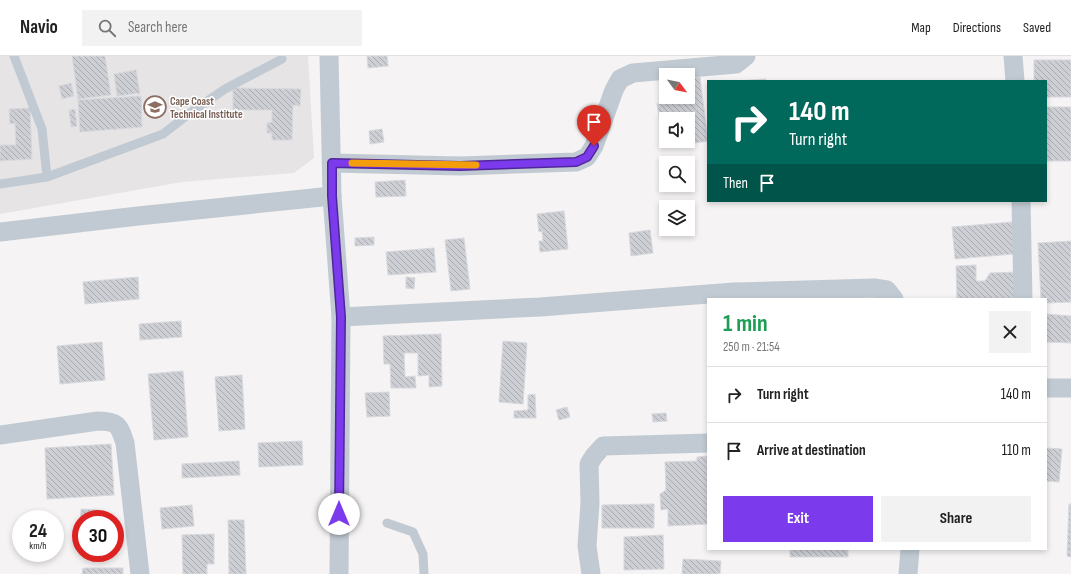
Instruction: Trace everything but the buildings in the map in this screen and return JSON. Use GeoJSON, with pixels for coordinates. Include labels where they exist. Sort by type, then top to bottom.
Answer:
{"type":"FeatureCollection","features":[{"type":"Feature","properties":{"kind":"street"},"geometry":{"type":"LineString","coordinates":[[329,56],[332,196],[341,317],[339,574]]}},
{"type":"Feature","properties":{"kind":"street"},"geometry":{"type":"LineString","coordinates":[[332,163],[460,166],[576,162],[587,157],[594,146],[614,90],[620,79],[634,73],[736,64],[746,56]]}},
{"type":"Feature","properties":{"kind":"street"},"geometry":{"type":"LineString","coordinates":[[1013,56],[1015,80]]}},
{"type":"Feature","properties":{"kind":"street"},"geometry":{"type":"LineString","coordinates":[[0,232],[332,196]]}},
{"type":"Feature","properties":{"kind":"street"},"geometry":{"type":"LineString","coordinates":[[1021,202],[1023,298]]}},
{"type":"Feature","properties":{"kind":"street"},"geometry":{"type":"LineString","coordinates":[[341,317],[540,307],[742,292],[874,288],[886,290],[893,298]]}},
{"type":"Feature","properties":{"kind":"street"},"geometry":{"type":"LineString","coordinates":[[1047,388],[1071,388]]}},
{"type":"Feature","properties":{"kind":"street"},"geometry":{"type":"LineString","coordinates":[[0,435],[98,421],[110,421],[120,427],[125,443],[140,574]]}},
{"type":"Feature","properties":{"kind":"street"},"geometry":{"type":"LineString","coordinates":[[591,574],[587,546],[590,503],[589,464],[594,456],[603,446],[707,443]]}},
{"type":"Feature","properties":{"kind":"street"},"geometry":{"type":"LineString","coordinates":[[908,574],[910,550]]}},
{"type":"Feature","properties":{"kind":"lane"},"geometry":{"type":"LineString","coordinates":[[14,56],[42,129],[47,177]]}},
{"type":"Feature","properties":{"kind":"lane"},"geometry":{"type":"LineString","coordinates":[[0,184],[47,177],[163,134],[194,110],[225,89],[282,59]]}},
{"type":"Feature","properties":{"kind":"lane"},"geometry":{"type":"LineString","coordinates":[[387,523],[413,532],[423,554],[424,574]]}},
{"type":"Feature","properties":{"kind":"shaded area","name":"Cape Coast Technical Institute"},"geometry":{"type":"Polygon","coordinates":[[[0,56],[308,56],[314,158],[294,173],[182,182],[0,214],[0,56]]]}},
{"type":"Feature","properties":{"kind":"slow traffic"},"geometry":{"type":"LineString","coordinates":[[352,163],[460,166],[476,165]]}},
{"type":"Feature","properties":{"kind":"place","name":"Cape Coast Technical Institute"},"geometry":{"type":"Point","coordinates":[155,107]}},
{"type":"Feature","properties":{"kind":"route"},"geometry":{"type":"LineString","coordinates":[[339,514],[341,317],[332,196],[332,163],[460,166],[576,162],[587,157],[594,146]]}}]}
